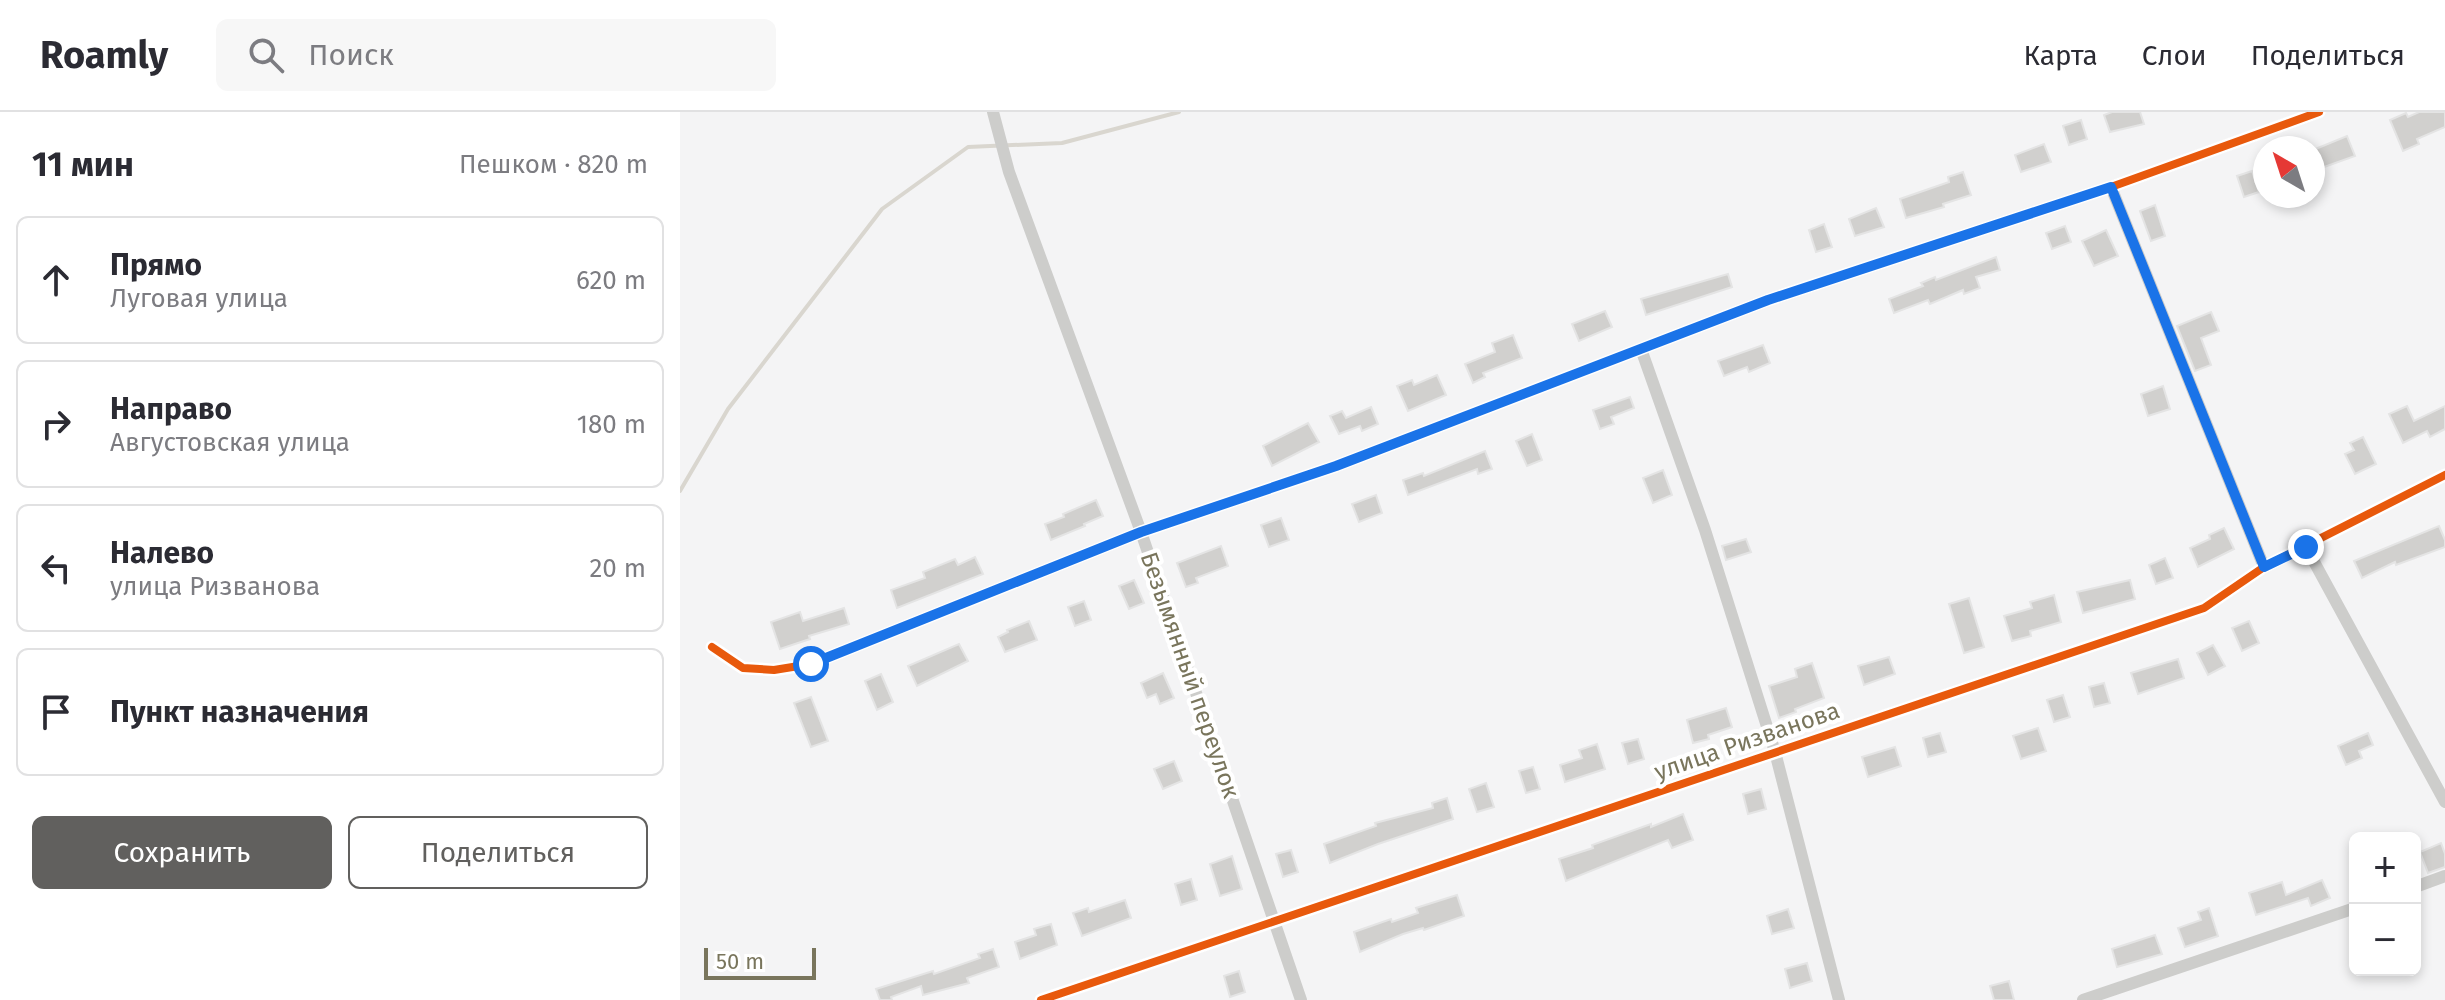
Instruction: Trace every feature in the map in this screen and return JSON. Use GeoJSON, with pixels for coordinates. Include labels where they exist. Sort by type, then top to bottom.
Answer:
{"type":"FeatureCollection","features":[{"type":"Feature","properties":{"kind":"street"},"geometry":{"type":"LineString","coordinates":[[712,647],[743,668],[774,670],[811,664],[1141,532],[1336,466],[1768,300],[2111,187],[2319,112]]}},
{"type":"Feature","properties":{"kind":"street","name":"Безымянный переулок"},"geometry":{"type":"LineString","coordinates":[[994,116],[1009,172],[1141,532],[1301,1000]]}},
{"type":"Feature","properties":{"kind":"street"},"geometry":{"type":"LineString","coordinates":[[2111,187],[2264,567]]}},
{"type":"Feature","properties":{"kind":"street"},"geometry":{"type":"LineString","coordinates":[[1641,349],[1705,530],[1775,752],[1839,1000]]}},
{"type":"Feature","properties":{"kind":"street","name":"улица Ризванова"},"geometry":{"type":"LineString","coordinates":[[1041,1000],[2204,608],[2264,567],[2445,475]]}},
{"type":"Feature","properties":{"kind":"street"},"geometry":{"type":"LineString","coordinates":[[2306,547],[2445,802]]}},
{"type":"Feature","properties":{"kind":"street"},"geometry":{"type":"LineString","coordinates":[[2421,885],[2445,876]]}},
{"type":"Feature","properties":{"kind":"street"},"geometry":{"type":"LineString","coordinates":[[2083,1000],[2349,910]]}},
{"type":"Feature","properties":{"kind":"building"},"geometry":{"type":"Polygon","coordinates":[[[2140,112],[2144,124],[2110,132],[2104,115],[2140,112]]]}},
{"type":"Feature","properties":{"kind":"building"},"geometry":{"type":"Polygon","coordinates":[[[2419,112],[2445,112],[2445,127],[2417,139],[2419,144],[2403,151],[2390,120],[2406,113],[2408,117],[2419,112]]]}},
{"type":"Feature","properties":{"kind":"building"},"geometry":{"type":"Polygon","coordinates":[[[2081,120],[2087,139],[2069,145],[2063,126],[2081,120]]]}},
{"type":"Feature","properties":{"kind":"building"},"geometry":{"type":"Polygon","coordinates":[[[2347,136],[2355,156],[2325,167],[2325,145],[2347,136]]]}},
{"type":"Feature","properties":{"kind":"building"},"geometry":{"type":"Polygon","coordinates":[[[2044,144],[2051,162],[2021,172],[2015,155],[2044,144]]]}},
{"type":"Feature","properties":{"kind":"building"},"geometry":{"type":"Polygon","coordinates":[[[2252,171],[2253,194],[2244,197],[2237,176],[2252,171]]]}},
{"type":"Feature","properties":{"kind":"building"},"geometry":{"type":"Polygon","coordinates":[[[1963,172],[1971,195],[1906,218],[1900,199],[1949,182],[1948,177],[1963,172]]]}},
{"type":"Feature","properties":{"kind":"building"},"geometry":{"type":"Polygon","coordinates":[[[2155,205],[2165,236],[2151,241],[2140,211],[2155,205]]]}},
{"type":"Feature","properties":{"kind":"building"},"geometry":{"type":"Polygon","coordinates":[[[1876,208],[1884,227],[1855,236],[1849,219],[1876,208]]]}},
{"type":"Feature","properties":{"kind":"building"},"geometry":{"type":"Polygon","coordinates":[[[1824,224],[1832,247],[1816,252],[1809,230],[1824,224]]]}},
{"type":"Feature","properties":{"kind":"building"},"geometry":{"type":"Polygon","coordinates":[[[2065,226],[2071,242],[2052,249],[2046,233],[2065,226]]]}},
{"type":"Feature","properties":{"kind":"building"},"geometry":{"type":"Polygon","coordinates":[[[2106,230],[2118,256],[2094,266],[2082,241],[2106,230]]]}},
{"type":"Feature","properties":{"kind":"building"},"geometry":{"type":"Polygon","coordinates":[[[1996,257],[2000,270],[1976,277],[1980,288],[1964,294],[1963,290],[1930,304],[1928,300],[1894,313],[1889,299],[1923,286],[1921,283],[1935,277],[1936,280],[1996,257]]]}},
{"type":"Feature","properties":{"kind":"building"},"geometry":{"type":"Polygon","coordinates":[[[1728,274],[1732,287],[1646,315],[1641,299],[1728,274]]]}},
{"type":"Feature","properties":{"kind":"building"},"geometry":{"type":"Polygon","coordinates":[[[1605,311],[1612,327],[1579,341],[1572,324],[1605,311]]]}},
{"type":"Feature","properties":{"kind":"building"},"geometry":{"type":"Polygon","coordinates":[[[2211,312],[2219,331],[2201,338],[2211,365],[2195,371],[2177,326],[2211,312]]]}},
{"type":"Feature","properties":{"kind":"building"},"geometry":{"type":"Polygon","coordinates":[[[1513,335],[1522,358],[1483,373],[1485,377],[1473,383],[1465,364],[1495,352],[1492,343],[1513,335]]]}},
{"type":"Feature","properties":{"kind":"building"},"geometry":{"type":"Polygon","coordinates":[[[1763,345],[1770,363],[1749,372],[1747,367],[1724,376],[1718,361],[1763,345]]]}},
{"type":"Feature","properties":{"kind":"building"},"geometry":{"type":"Polygon","coordinates":[[[1437,375],[1446,395],[1408,411],[1397,386],[1412,380],[1414,385],[1437,375]]]}},
{"type":"Feature","properties":{"kind":"building"},"geometry":{"type":"Polygon","coordinates":[[[2163,386],[2170,409],[2148,416],[2141,394],[2163,386]]]}},
{"type":"Feature","properties":{"kind":"building"},"geometry":{"type":"Polygon","coordinates":[[[1630,397],[1634,408],[1611,417],[1614,424],[1600,429],[1593,410],[1630,397]]]}},
{"type":"Feature","properties":{"kind":"building"},"geometry":{"type":"Polygon","coordinates":[[[2407,406],[2414,421],[2445,406],[2445,429],[2430,437],[2427,431],[2403,443],[2389,414],[2407,406]]]}},
{"type":"Feature","properties":{"kind":"building"},"geometry":{"type":"Polygon","coordinates":[[[1371,407],[1378,424],[1362,431],[1360,426],[1339,434],[1330,416],[1342,411],[1346,418],[1371,407]]]}},
{"type":"Feature","properties":{"kind":"building"},"geometry":{"type":"Polygon","coordinates":[[[1308,423],[1319,442],[1272,466],[1263,446],[1308,423]]]}},
{"type":"Feature","properties":{"kind":"building"},"geometry":{"type":"Polygon","coordinates":[[[1532,434],[1542,460],[1527,466],[1516,441],[1532,434]]]}},
{"type":"Feature","properties":{"kind":"building"},"geometry":{"type":"Polygon","coordinates":[[[2363,437],[2376,464],[2355,474],[2345,454],[2354,450],[2350,443],[2363,437]]]}},
{"type":"Feature","properties":{"kind":"building"},"geometry":{"type":"Polygon","coordinates":[[[1485,451],[1492,469],[1478,474],[1477,469],[1408,495],[1403,480],[1423,473],[1424,476],[1485,451]]]}},
{"type":"Feature","properties":{"kind":"building"},"geometry":{"type":"Polygon","coordinates":[[[1663,470],[1672,495],[1653,503],[1643,478],[1663,470]]]}},
{"type":"Feature","properties":{"kind":"building"},"geometry":{"type":"Polygon","coordinates":[[[1376,495],[1382,513],[1359,522],[1352,504],[1376,495]]]}},
{"type":"Feature","properties":{"kind":"building"},"geometry":{"type":"Polygon","coordinates":[[[1096,500],[1103,516],[1051,540],[1045,524],[1096,500]]]}},
{"type":"Feature","properties":{"kind":"building"},"geometry":{"type":"Polygon","coordinates":[[[1281,518],[1289,540],[1269,547],[1261,525],[1281,518]]]}},
{"type":"Feature","properties":{"kind":"building"},"geometry":{"type":"Polygon","coordinates":[[[2439,526],[2445,547],[2396,565],[2395,562],[2362,578],[2354,561],[2439,526]]]}},
{"type":"Feature","properties":{"kind":"building"},"geometry":{"type":"Polygon","coordinates":[[[2224,528],[2234,549],[2198,567],[2190,548],[2224,528]]]}},
{"type":"Feature","properties":{"kind":"building"},"geometry":{"type":"Polygon","coordinates":[[[1746,539],[1751,552],[1726,560],[1722,546],[1746,539]]]}},
{"type":"Feature","properties":{"kind":"building"},"geometry":{"type":"Polygon","coordinates":[[[1221,546],[1228,566],[1196,578],[1198,583],[1186,587],[1177,563],[1221,546]]]}},
{"type":"Feature","properties":{"kind":"building"},"geometry":{"type":"Polygon","coordinates":[[[975,557],[983,574],[897,608],[891,590],[925,578],[923,572],[955,559],[958,565],[975,557]]]}},
{"type":"Feature","properties":{"kind":"building"},"geometry":{"type":"Polygon","coordinates":[[[2165,558],[2173,578],[2156,584],[2149,565],[2165,558]]]}},
{"type":"Feature","properties":{"kind":"building"},"geometry":{"type":"Polygon","coordinates":[[[1134,580],[1144,603],[1129,609],[1119,586],[1134,580]]]}},
{"type":"Feature","properties":{"kind":"building"},"geometry":{"type":"Polygon","coordinates":[[[2130,580],[2135,599],[2083,613],[2077,592],[2130,580]]]}},
{"type":"Feature","properties":{"kind":"building"},"geometry":{"type":"Polygon","coordinates":[[[2054,595],[2061,622],[2030,631],[2031,636],[2012,641],[2004,616],[2032,608],[2030,602],[2054,595]]]}},
{"type":"Feature","properties":{"kind":"building"},"geometry":{"type":"Polygon","coordinates":[[[1969,598],[1984,647],[1964,653],[1949,604],[1969,598]]]}},
{"type":"Feature","properties":{"kind":"building"},"geometry":{"type":"Polygon","coordinates":[[[1084,601],[1091,620],[1075,626],[1068,607],[1084,601]]]}},
{"type":"Feature","properties":{"kind":"building"},"geometry":{"type":"Polygon","coordinates":[[[844,608],[849,624],[780,649],[771,622],[800,612],[803,621],[844,608]]]}},
{"type":"Feature","properties":{"kind":"building"},"geometry":{"type":"Polygon","coordinates":[[[1029,621],[1037,640],[1005,652],[998,637],[1029,621]]]}},
{"type":"Feature","properties":{"kind":"building"},"geometry":{"type":"Polygon","coordinates":[[[2249,621],[2259,643],[2242,651],[2232,628],[2249,621]]]}},
{"type":"Feature","properties":{"kind":"building"},"geometry":{"type":"Polygon","coordinates":[[[959,644],[968,661],[917,686],[908,666],[959,644]]]}},
{"type":"Feature","properties":{"kind":"building"},"geometry":{"type":"Polygon","coordinates":[[[2213,645],[2225,666],[2208,675],[2197,653],[2213,645]]]}},
{"type":"Feature","properties":{"kind":"building"},"geometry":{"type":"Polygon","coordinates":[[[1889,657],[1895,674],[1864,685],[1858,666],[1889,657]]]}},
{"type":"Feature","properties":{"kind":"building"},"geometry":{"type":"Polygon","coordinates":[[[2178,659],[2184,678],[2138,694],[2131,673],[2178,659]]]}},
{"type":"Feature","properties":{"kind":"building"},"geometry":{"type":"Polygon","coordinates":[[[1812,663],[1824,698],[1779,718],[1769,686],[1797,677],[1795,669],[1812,663]]]}},
{"type":"Feature","properties":{"kind":"building"},"geometry":{"type":"Polygon","coordinates":[[[1163,673],[1174,698],[1160,704],[1156,694],[1147,698],[1141,683],[1163,673]]]}},
{"type":"Feature","properties":{"kind":"building"},"geometry":{"type":"Polygon","coordinates":[[[881,674],[893,702],[877,710],[865,681],[881,674]]]}},
{"type":"Feature","properties":{"kind":"building"},"geometry":{"type":"Polygon","coordinates":[[[2104,683],[2110,703],[2094,707],[2089,687],[2104,683]]]}},
{"type":"Feature","properties":{"kind":"building"},"geometry":{"type":"Polygon","coordinates":[[[2063,695],[2070,717],[2054,722],[2047,700],[2063,695]]]}},
{"type":"Feature","properties":{"kind":"building"},"geometry":{"type":"Polygon","coordinates":[[[811,697],[828,741],[811,747],[794,703],[811,697]]]}},
{"type":"Feature","properties":{"kind":"building"},"geometry":{"type":"Polygon","coordinates":[[[1726,708],[1732,727],[1693,743],[1687,720],[1726,708]]]}},
{"type":"Feature","properties":{"kind":"building"},"geometry":{"type":"Polygon","coordinates":[[[2038,728],[2046,751],[2021,759],[2013,736],[2038,728]]]}},
{"type":"Feature","properties":{"kind":"building"},"geometry":{"type":"Polygon","coordinates":[[[1940,733],[1946,752],[1928,757],[1923,738],[1940,733]]]}},
{"type":"Feature","properties":{"kind":"building"},"geometry":{"type":"Polygon","coordinates":[[[2368,733],[2373,745],[2359,751],[2362,758],[2346,765],[2338,746],[2368,733]]]}},
{"type":"Feature","properties":{"kind":"building"},"geometry":{"type":"Polygon","coordinates":[[[1638,739],[1644,759],[1628,764],[1622,743],[1638,739]]]}},
{"type":"Feature","properties":{"kind":"building"},"geometry":{"type":"Polygon","coordinates":[[[1597,744],[1605,769],[1565,782],[1560,765],[1582,758],[1579,750],[1597,744]]]}},
{"type":"Feature","properties":{"kind":"building"},"geometry":{"type":"Polygon","coordinates":[[[1895,747],[1901,766],[1868,777],[1862,757],[1895,747]]]}},
{"type":"Feature","properties":{"kind":"building"},"geometry":{"type":"Polygon","coordinates":[[[1174,761],[1182,781],[1163,789],[1154,769],[1174,761]]]}},
{"type":"Feature","properties":{"kind":"building"},"geometry":{"type":"Polygon","coordinates":[[[1533,767],[1540,789],[1526,793],[1519,771],[1533,767]]]}},
{"type":"Feature","properties":{"kind":"building"},"geometry":{"type":"Polygon","coordinates":[[[1486,783],[1494,807],[1477,812],[1469,789],[1486,783]]]}},
{"type":"Feature","properties":{"kind":"building"},"geometry":{"type":"Polygon","coordinates":[[[1761,789],[1766,809],[1748,814],[1743,794],[1761,789]]]}},
{"type":"Feature","properties":{"kind":"building"},"geometry":{"type":"Polygon","coordinates":[[[1447,798],[1453,819],[1330,863],[1324,844],[1376,826],[1375,823],[1433,808],[1432,803],[1447,798]]]}},
{"type":"Feature","properties":{"kind":"building"},"geometry":{"type":"Polygon","coordinates":[[[1683,814],[1693,840],[1672,848],[1668,840],[1566,881],[1559,859],[1683,814]]]}},
{"type":"Feature","properties":{"kind":"building"},"geometry":{"type":"Polygon","coordinates":[[[2441,843],[2445,867],[2428,873],[2421,852],[2441,843]]]}},
{"type":"Feature","properties":{"kind":"building"},"geometry":{"type":"Polygon","coordinates":[[[1291,850],[1298,872],[1283,877],[1276,854],[1291,850]]]}},
{"type":"Feature","properties":{"kind":"building"},"geometry":{"type":"Polygon","coordinates":[[[1232,856],[1242,889],[1220,896],[1210,864],[1232,856]]]}},
{"type":"Feature","properties":{"kind":"building"},"geometry":{"type":"Polygon","coordinates":[[[1191,879],[1197,900],[1181,905],[1175,884],[1191,879]]]}},
{"type":"Feature","properties":{"kind":"building"},"geometry":{"type":"Polygon","coordinates":[[[2322,880],[2330,898],[2311,906],[2308,898],[2256,915],[2249,893],[2282,882],[2286,895],[2322,880]]]}},
{"type":"Feature","properties":{"kind":"building"},"geometry":{"type":"Polygon","coordinates":[[[1457,895],[1464,916],[1403,934],[1360,952],[1354,932],[1418,913],[1416,908],[1457,895]]]}},
{"type":"Feature","properties":{"kind":"building"},"geometry":{"type":"Polygon","coordinates":[[[1125,900],[1131,918],[1082,936],[1073,913],[1088,908],[1089,912],[1125,900]]]}},
{"type":"Feature","properties":{"kind":"building"},"geometry":{"type":"Polygon","coordinates":[[[2209,908],[2218,936],[2185,947],[2178,928],[2201,920],[2198,912],[2209,908]]]}},
{"type":"Feature","properties":{"kind":"building"},"geometry":{"type":"Polygon","coordinates":[[[1788,909],[1794,928],[1772,934],[1767,916],[1788,909]]]}},
{"type":"Feature","properties":{"kind":"building"},"geometry":{"type":"Polygon","coordinates":[[[1051,924],[1057,945],[1020,959],[1015,942],[1036,935],[1034,929],[1051,924]]]}},
{"type":"Feature","properties":{"kind":"building"},"geometry":{"type":"Polygon","coordinates":[[[2155,935],[2162,954],[2117,967],[2112,949],[2155,935]]]}},
{"type":"Feature","properties":{"kind":"building"},"geometry":{"type":"Polygon","coordinates":[[[993,949],[999,967],[967,978],[969,983],[923,995],[921,986],[891,997],[892,1000],[880,1000],[876,989],[933,971],[934,974],[980,958],[978,954],[993,949]]]}},
{"type":"Feature","properties":{"kind":"building"},"geometry":{"type":"Polygon","coordinates":[[[1807,963],[1812,981],[1790,988],[1785,969],[1807,963]]]}},
{"type":"Feature","properties":{"kind":"building"},"geometry":{"type":"Polygon","coordinates":[[[1239,971],[1245,992],[1230,997],[1224,976],[1239,971]]]}},
{"type":"Feature","properties":{"kind":"building"},"geometry":{"type":"Polygon","coordinates":[[[2009,981],[2014,1000],[1994,1000],[1990,986],[2009,981]]]}},
{"type":"Feature","properties":{"kind":"waterway"},"geometry":{"type":"LineString","coordinates":[[680,491],[728,409],[882,209],[968,147],[1062,143],[1179,112]]}},
{"type":"Feature","properties":{"kind":"cycle path"},"geometry":{"type":"LineString","coordinates":[[712,647],[743,668],[774,670],[811,664],[1141,532],[1336,466],[1768,300],[2111,187],[2319,112]]}},
{"type":"Feature","properties":{"kind":"cycle path"},"geometry":{"type":"LineString","coordinates":[[1041,1000],[2204,608],[2264,567],[2445,475]]}},
{"type":"Feature","properties":{"kind":"route"},"geometry":{"type":"LineString","coordinates":[[811,664],[1141,532],[1336,466],[1768,300],[2111,187],[2264,567],[2306,547]]}}]}
